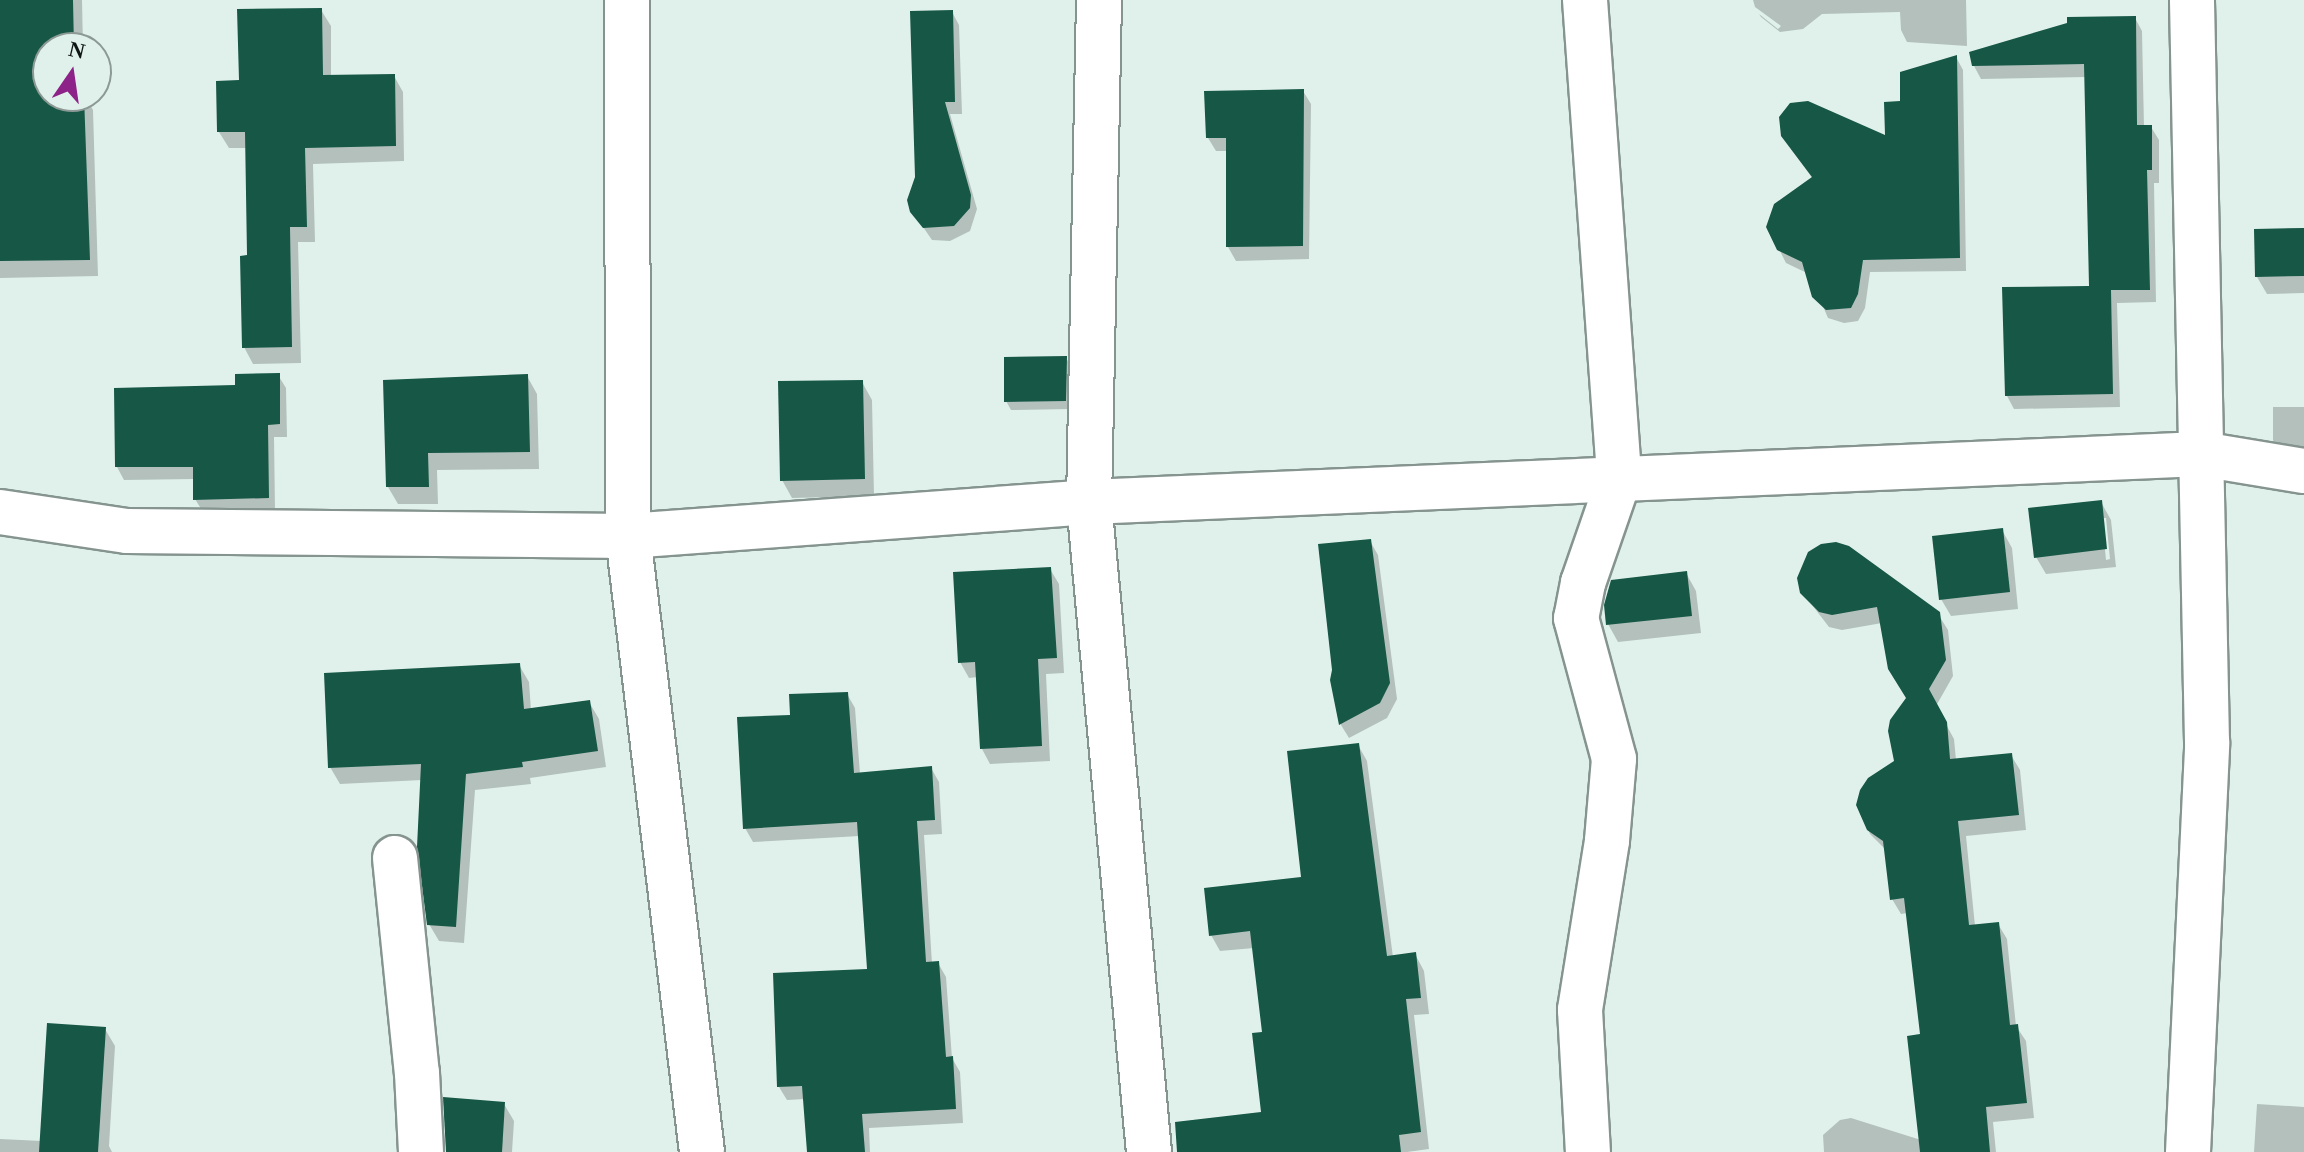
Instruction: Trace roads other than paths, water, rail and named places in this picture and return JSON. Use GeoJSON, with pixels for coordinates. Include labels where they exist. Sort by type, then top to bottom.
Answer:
{"type":"FeatureCollection","features":[{"type":"Feature","properties":{"kind":"street"},"geometry":{"type":"LineString","coordinates":[[627,0],[628,536],[702,1152]]}},
{"type":"Feature","properties":{"kind":"street"},"geometry":{"type":"LineString","coordinates":[[1099,0],[1089,502],[1149,1152]]}},
{"type":"Feature","properties":{"kind":"street"},"geometry":{"type":"LineString","coordinates":[[1585,0],[1619,479],[1583,583],[1576,618],[1614,759],[1607,841],[1580,1010],[1588,1152]]}},
{"type":"Feature","properties":{"kind":"street"},"geometry":{"type":"LineString","coordinates":[[2188,1152],[2207,742],[2192,0]]}},
{"type":"Feature","properties":{"kind":"street"},"geometry":{"type":"LineString","coordinates":[[0,512],[127,531],[628,536],[1089,502],[2201,454],[2304,471]]}},
{"type":"Feature","properties":{"kind":"street"},"geometry":{"type":"LineString","coordinates":[[395,858],[417,1073],[421,1152]]}}]}
